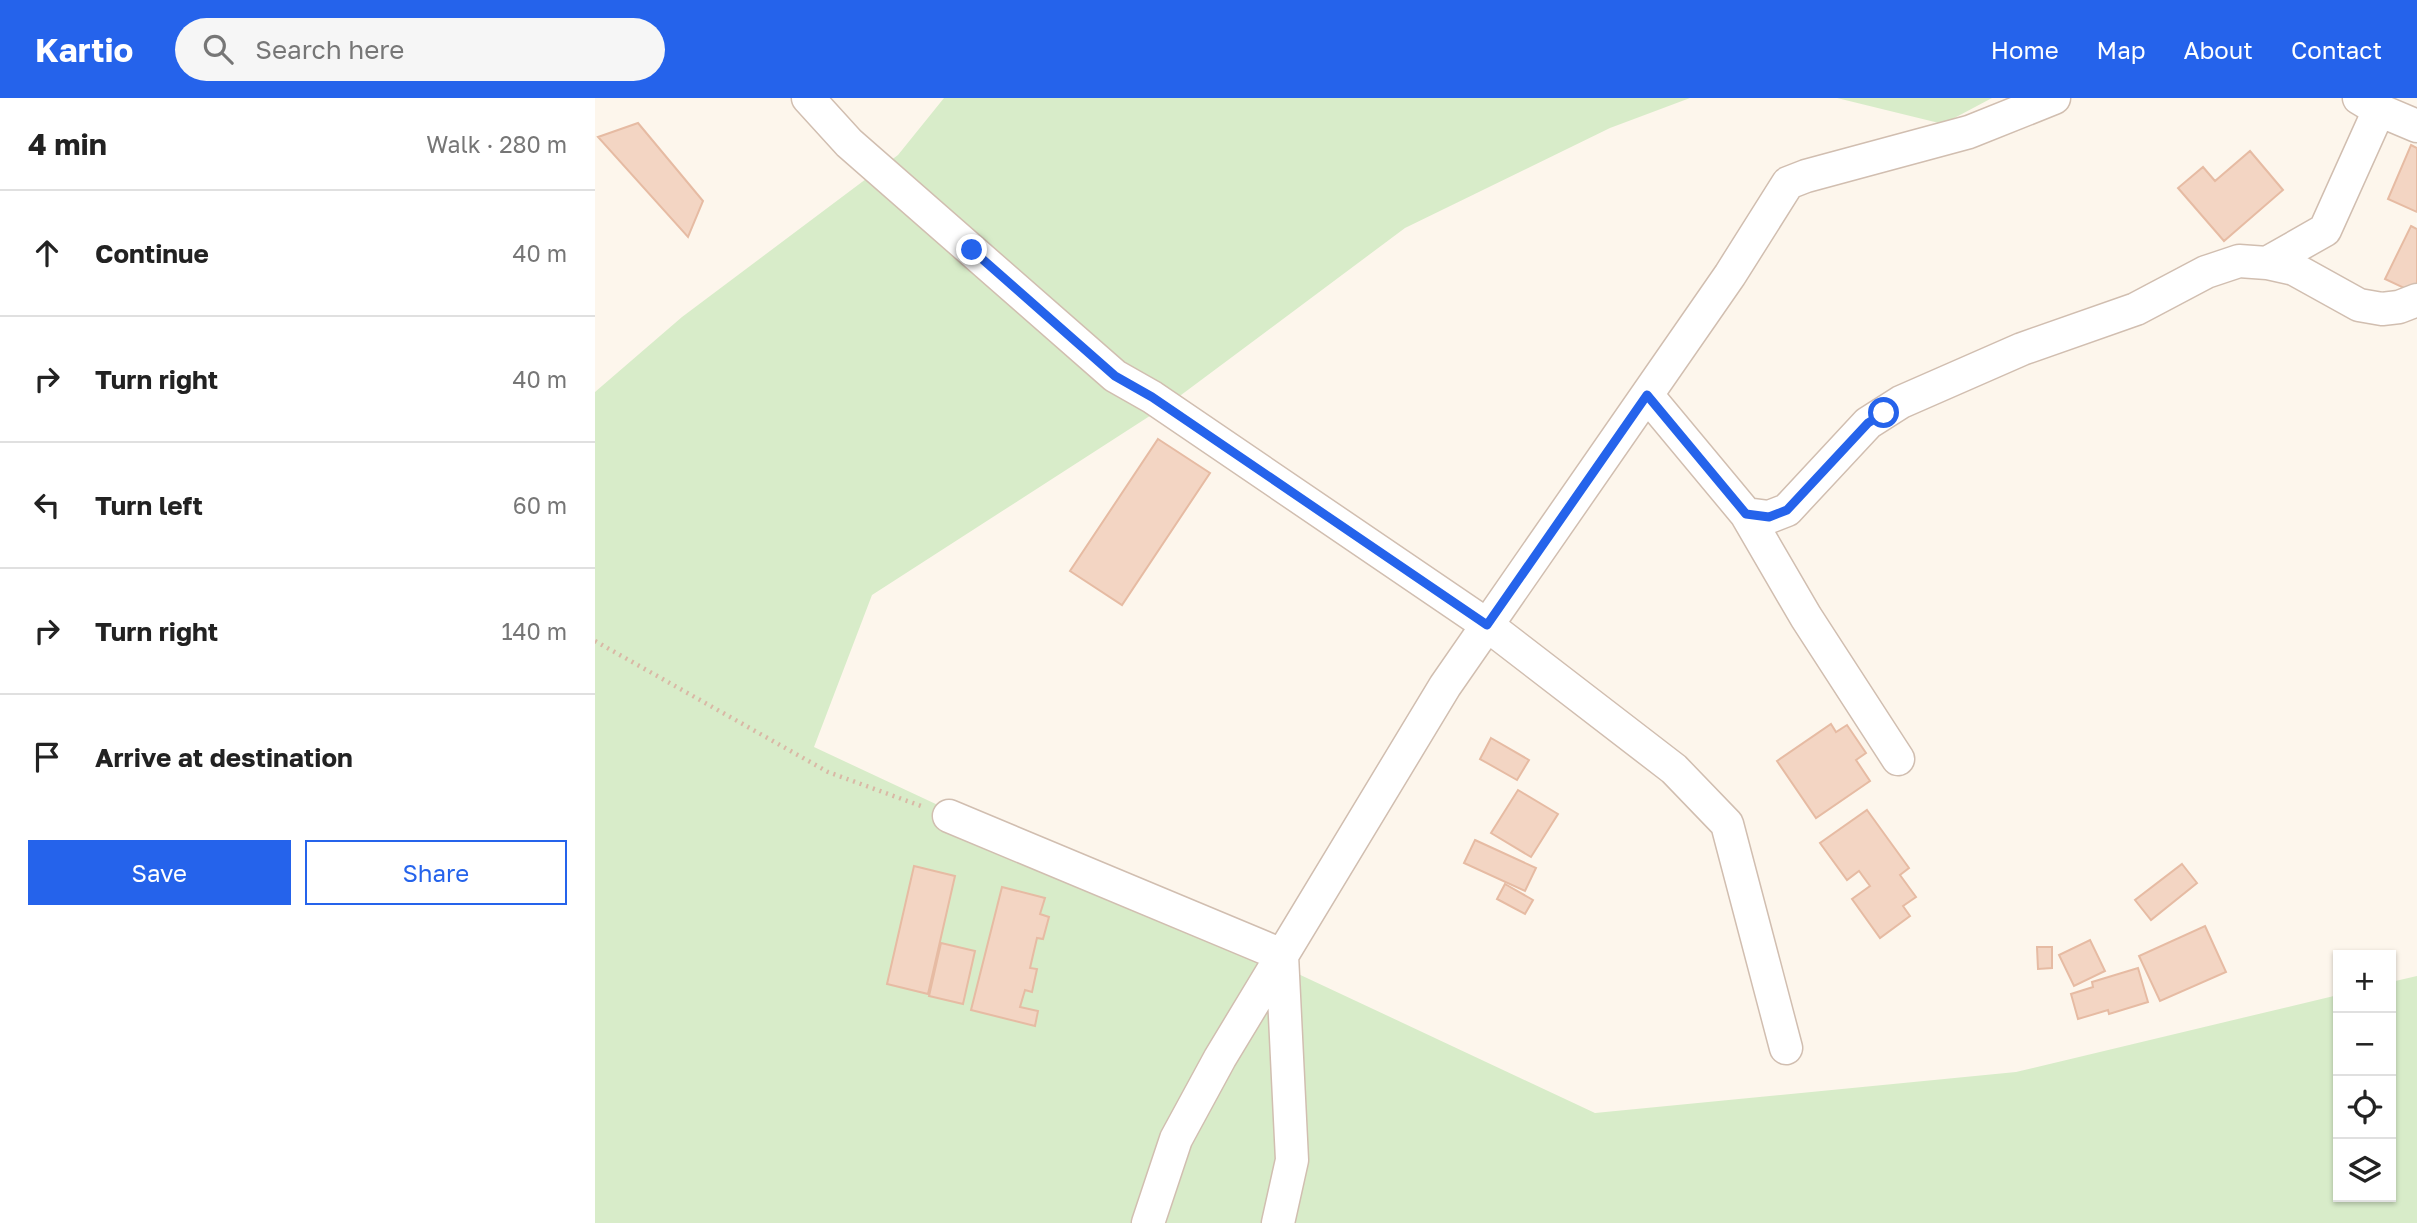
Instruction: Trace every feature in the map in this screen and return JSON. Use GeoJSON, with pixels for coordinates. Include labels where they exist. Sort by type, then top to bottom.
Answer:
{"type":"FeatureCollection","features":[{"type":"Feature","properties":{"kind":"street"},"geometry":{"type":"LineString","coordinates":[[808,98],[849,143],[1115,376],[1164,405],[1487,625],[1674,769],[1727,824],[1786,1048]]}},
{"type":"Feature","properties":{"kind":"street"},"geometry":{"type":"LineString","coordinates":[[1148,1223],[1176,1139],[1220,1058],[1445,686],[1730,275],[1788,183],[1969,132],[2054,98]]}},
{"type":"Feature","properties":{"kind":"street"},"geometry":{"type":"LineString","coordinates":[[2267,263],[2325,230],[2369,104],[2417,126]]}},
{"type":"Feature","properties":{"kind":"street"},"geometry":{"type":"LineString","coordinates":[[1746,514],[1769,517],[1787,510],[1868,423],[1901,402],[2022,349],[2136,309],[2206,272],[2239,261],[2294,269],[2359,305],[2390,308],[2417,300]]}},
{"type":"Feature","properties":{"kind":"street"},"geometry":{"type":"LineString","coordinates":[[1647,395],[1746,514],[1806,617],[1898,759]]}},
{"type":"Feature","properties":{"kind":"street"},"geometry":{"type":"LineString","coordinates":[[950,816],[1282,955]]}},
{"type":"Feature","properties":{"kind":"street"},"geometry":{"type":"LineString","coordinates":[[1277,1223],[1292,1160],[1282,955]]}},
{"type":"Feature","properties":{"kind":"path"},"geometry":{"type":"LineString","coordinates":[[595,641],[828,772],[950,816]]}},
{"type":"Feature","properties":{"kind":"green space"},"geometry":{"type":"Polygon","coordinates":[[[944,98],[1690,98],[1610,128],[1405,228],[1173,401],[872,595],[814,747],[1595,1113],[2016,1072],[2333,996],[2333,1202],[2396,1202],[2396,981],[2417,976],[2417,1223],[595,1223],[595,392],[682,317],[898,155],[944,98]]]}},
{"type":"Feature","properties":{"kind":"green space"},"geometry":{"type":"Polygon","coordinates":[[[1837,98],[1992,98],[1943,124],[1837,98]]]}},
{"type":"Feature","properties":{"kind":"building"},"geometry":{"type":"Polygon","coordinates":[[[638,123],[703,201],[688,237],[598,137],[638,123]]]}},
{"type":"Feature","properties":{"kind":"building"},"geometry":{"type":"Polygon","coordinates":[[[2411,145],[2417,148],[2417,212],[2388,199],[2411,145]]]}},
{"type":"Feature","properties":{"kind":"building"},"geometry":{"type":"Polygon","coordinates":[[[2250,151],[2283,190],[2224,241],[2178,188],[2203,167],[2215,181],[2250,151]]]}},
{"type":"Feature","properties":{"kind":"building"},"geometry":{"type":"Polygon","coordinates":[[[2411,226],[2417,229],[2417,294],[2385,279],[2411,226]]]}},
{"type":"Feature","properties":{"kind":"building"},"geometry":{"type":"Polygon","coordinates":[[[1158,439],[1210,473],[1122,605],[1070,571],[1158,439]]]}},
{"type":"Feature","properties":{"kind":"building"},"geometry":{"type":"Polygon","coordinates":[[[1831,724],[1836,732],[1847,725],[1866,753],[1856,760],[1870,781],[1816,818],[1777,761],[1831,724]]]}},
{"type":"Feature","properties":{"kind":"building"},"geometry":{"type":"Polygon","coordinates":[[[1491,738],[1529,760],[1517,780],[1480,759],[1491,738]]]}},
{"type":"Feature","properties":{"kind":"building"},"geometry":{"type":"Polygon","coordinates":[[[1518,790],[1558,814],[1531,857],[1491,833],[1518,790]]]}},
{"type":"Feature","properties":{"kind":"building"},"geometry":{"type":"Polygon","coordinates":[[[1867,810],[1909,868],[1900,875],[1916,897],[1903,906],[1910,916],[1880,938],[1852,899],[1870,886],[1859,871],[1847,880],[1820,843],[1867,810]]]}},
{"type":"Feature","properties":{"kind":"building"},"geometry":{"type":"Polygon","coordinates":[[[1475,840],[1536,868],[1525,891],[1464,863],[1475,840]]]}},
{"type":"Feature","properties":{"kind":"building"},"geometry":{"type":"Polygon","coordinates":[[[2182,864],[2197,883],[2151,920],[2135,900],[2182,864]]]}},
{"type":"Feature","properties":{"kind":"building"},"geometry":{"type":"Polygon","coordinates":[[[914,866],[955,876],[928,994],[887,984],[914,866]]]}},
{"type":"Feature","properties":{"kind":"building"},"geometry":{"type":"Polygon","coordinates":[[[1505,884],[1533,900],[1525,914],[1497,899],[1505,884]]]}},
{"type":"Feature","properties":{"kind":"building"},"geometry":{"type":"Polygon","coordinates":[[[1002,887],[1045,898],[1040,914],[1049,917],[1043,939],[1037,938],[1030,968],[1037,969],[1032,992],[1025,990],[1020,1007],[1038,1011],[1035,1026],[971,1010],[1002,887]]]}},
{"type":"Feature","properties":{"kind":"building"},"geometry":{"type":"Polygon","coordinates":[[[2205,926],[2226,972],[2160,1001],[2139,956],[2205,926]]]}},
{"type":"Feature","properties":{"kind":"building"},"geometry":{"type":"Polygon","coordinates":[[[2090,940],[2105,971],[2074,986],[2059,955],[2090,940]]]}},
{"type":"Feature","properties":{"kind":"building"},"geometry":{"type":"Polygon","coordinates":[[[941,943],[975,951],[963,1004],[929,996],[941,943]]]}},
{"type":"Feature","properties":{"kind":"building"},"geometry":{"type":"Polygon","coordinates":[[[2037,947],[2052,947],[2052,968],[2038,969],[2037,947]]]}},
{"type":"Feature","properties":{"kind":"building"},"geometry":{"type":"Polygon","coordinates":[[[2138,968],[2148,1002],[2109,1014],[2108,1010],[2078,1019],[2071,994],[2093,987],[2092,982],[2138,968]]]}},
{"type":"Feature","properties":{"kind":"route"},"geometry":{"type":"LineString","coordinates":[[972,250],[1115,376],[1152,397],[1487,625],[1647,395],[1746,514],[1769,517],[1787,510],[1868,423],[1884,413]]}}]}
